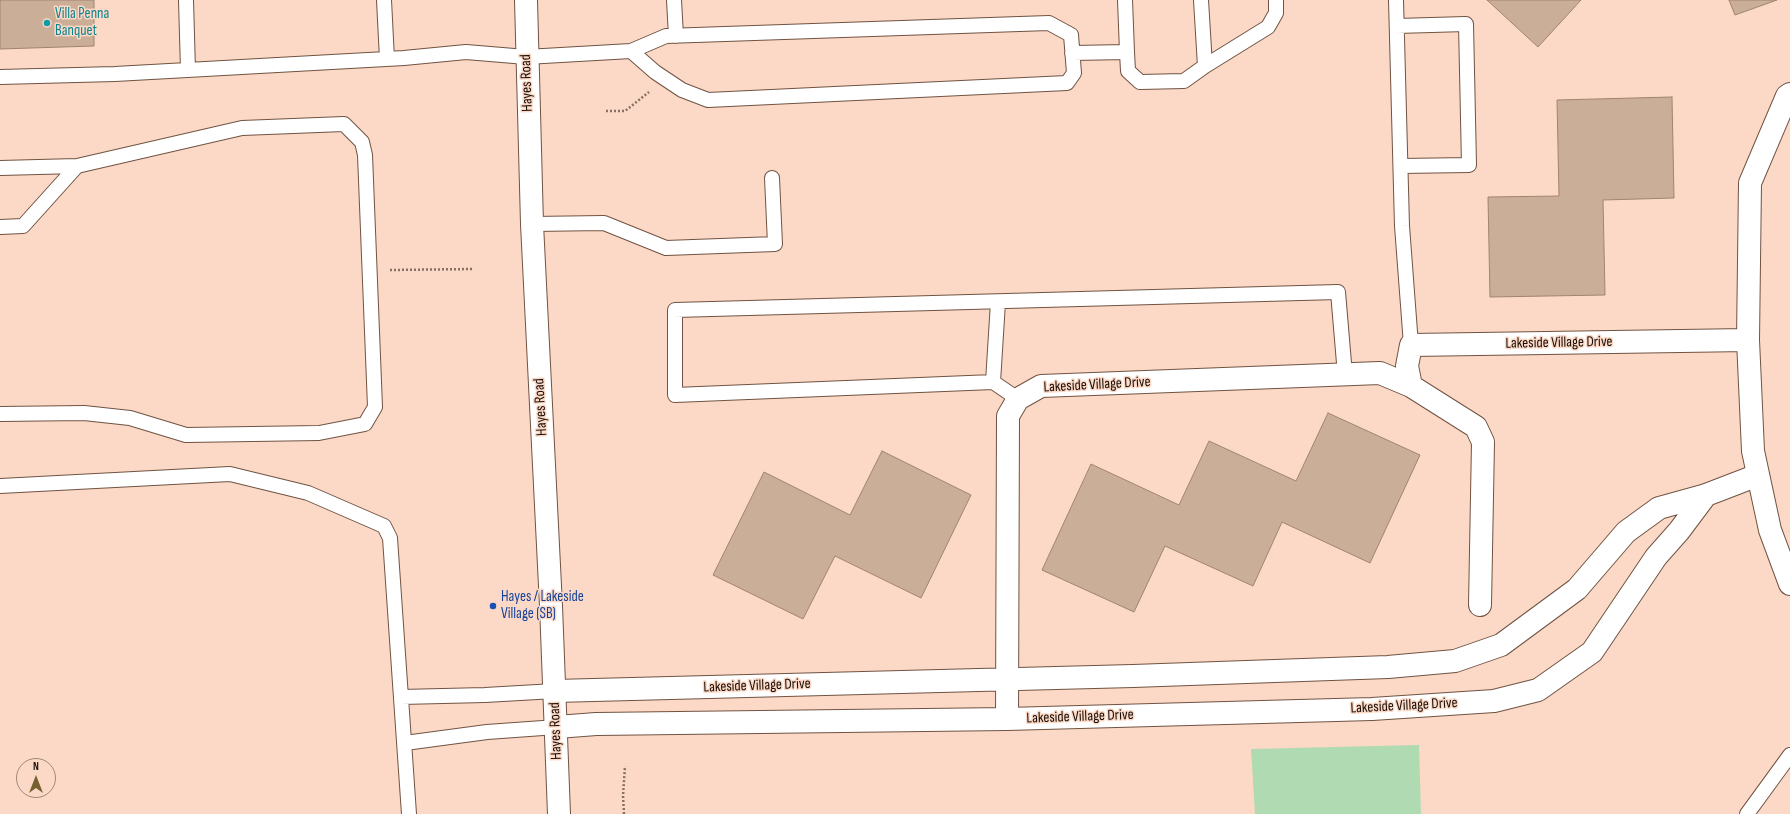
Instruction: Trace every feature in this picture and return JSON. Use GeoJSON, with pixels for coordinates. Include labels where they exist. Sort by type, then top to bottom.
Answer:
{"type":"FeatureCollection","features":[{"type":"Feature","properties":{"kind":"street","name":"Hayes Road"},"geometry":{"type":"LineString","coordinates":[[526,0],[526,56],[532,224],[557,727],[559,814]]}},
{"type":"Feature","properties":{"kind":"street"},"geometry":{"type":"LineString","coordinates":[[1790,94],[1787,96],[1750,183],[1748,340],[1753,451],[1770,530],[1790,584]]}},
{"type":"Feature","properties":{"kind":"street","name":"Lakeside Village Drive"},"geometry":{"type":"LineString","coordinates":[[1411,345],[1748,340]]}},
{"type":"Feature","properties":{"kind":"street"},"geometry":{"type":"LineString","coordinates":[[1411,345],[1407,366],[1411,386]]}},
{"type":"Feature","properties":{"kind":"street","name":"Lakeside Village Drive"},"geometry":{"type":"LineString","coordinates":[[1007,719],[1008,416],[1018,398],[1042,386],[1380,374],[1411,386],[1476,427],[1483,442],[1480,605]]}},
{"type":"Feature","properties":{"kind":"street","name":"Lakeside Village Drive"},"geometry":{"type":"LineString","coordinates":[[555,691],[1388,667],[1455,661],[1501,645],[1577,589],[1626,532],[1659,508],[1706,495],[1758,474]]}},
{"type":"Feature","properties":{"kind":"street","name":"Lakeside Village Drive"},"geometry":{"type":"LineString","coordinates":[[557,727],[620,724],[1007,719],[1372,709],[1494,701],[1538,690],[1592,652],[1656,557],[1679,531],[1706,495]]}},
{"type":"Feature","properties":{"kind":"lane"},"geometry":{"type":"LineString","coordinates":[[186,0],[188,70]]}},
{"type":"Feature","properties":{"kind":"lane"},"geometry":{"type":"LineString","coordinates":[[384,0],[387,59]]}},
{"type":"Feature","properties":{"kind":"lane"},"geometry":{"type":"LineString","coordinates":[[674,0],[676,36]]}},
{"type":"Feature","properties":{"kind":"lane"},"geometry":{"type":"LineString","coordinates":[[1125,0],[1128,71],[1140,82],[1184,81],[1205,66],[1268,28],[1276,13],[1276,0]]}},
{"type":"Feature","properties":{"kind":"lane"},"geometry":{"type":"LineString","coordinates":[[1201,0],[1205,66]]}},
{"type":"Feature","properties":{"kind":"lane"},"geometry":{"type":"LineString","coordinates":[[1396,0],[1402,226],[1411,345]]}},
{"type":"Feature","properties":{"kind":"lane"},"geometry":{"type":"LineString","coordinates":[[0,77],[188,70],[387,59],[466,52],[526,56],[631,51],[666,36],[1049,23],[1070,35],[1074,74],[1067,83],[708,100],[682,90],[666,80],[631,51]]}},
{"type":"Feature","properties":{"kind":"lane"},"geometry":{"type":"LineString","coordinates":[[1397,26],[1466,24],[1469,165],[1401,166]]}},
{"type":"Feature","properties":{"kind":"lane"},"geometry":{"type":"LineString","coordinates":[[1072,53],[1127,52]]}},
{"type":"Feature","properties":{"kind":"lane"},"geometry":{"type":"LineString","coordinates":[[0,168],[77,166],[242,128],[344,124],[362,142],[365,155],[375,407],[365,424],[319,433],[186,435],[130,418],[84,413],[0,414]]}},
{"type":"Feature","properties":{"kind":"lane"},"geometry":{"type":"LineString","coordinates":[[0,227],[23,226],[77,166]]}},
{"type":"Feature","properties":{"kind":"lane"},"geometry":{"type":"LineString","coordinates":[[532,224],[604,223],[666,248],[775,244],[772,178]]}},
{"type":"Feature","properties":{"kind":"lane"},"geometry":{"type":"LineString","coordinates":[[1018,398],[993,382],[675,395],[675,310],[1338,292],[1345,375]]}},
{"type":"Feature","properties":{"kind":"lane"},"geometry":{"type":"LineString","coordinates":[[993,382],[998,302]]}},
{"type":"Feature","properties":{"kind":"lane"},"geometry":{"type":"LineString","coordinates":[[0,486],[230,474],[308,493],[384,526],[390,538],[409,814]]}},
{"type":"Feature","properties":{"kind":"lane"},"geometry":{"type":"LineString","coordinates":[[401,697],[485,695],[555,691]]}},
{"type":"Feature","properties":{"kind":"lane"},"geometry":{"type":"LineString","coordinates":[[404,743],[487,732],[557,727]]}},
{"type":"Feature","properties":{"kind":"lane"},"geometry":{"type":"LineString","coordinates":[[1747,814],[1790,755]]}},
{"type":"Feature","properties":{"kind":"path"},"geometry":{"type":"LineString","coordinates":[[606,111],[625,111],[666,80]]}},
{"type":"Feature","properties":{"kind":"path"},"geometry":{"type":"LineString","coordinates":[[370,271],[473,269]]}},
{"type":"Feature","properties":{"kind":"path"},"geometry":{"type":"LineString","coordinates":[[624,814],[623,796],[625,766]]}},
{"type":"Feature","properties":{"kind":"green space"},"geometry":{"type":"Polygon","coordinates":[[[1419,745],[1421,814],[1255,814],[1251,749],[1419,745]]]}},
{"type":"Feature","properties":{"kind":"building","name":"Villa Penna Banquet"},"geometry":{"type":"Polygon","coordinates":[[[0,0],[94,0],[94,46],[0,49],[0,0]]]}},
{"type":"Feature","properties":{"kind":"building"},"geometry":{"type":"Polygon","coordinates":[[[1487,0],[1581,0],[1538,47],[1487,0]]]}},
{"type":"Feature","properties":{"kind":"building"},"geometry":{"type":"Polygon","coordinates":[[[1729,0],[1777,0],[1735,15],[1729,0]]]}},
{"type":"Feature","properties":{"kind":"building"},"geometry":{"type":"Polygon","coordinates":[[[1672,97],[1674,198],[1603,200],[1605,295],[1490,297],[1488,197],[1559,196],[1557,100],[1672,97]]]}},
{"type":"Feature","properties":{"kind":"building"},"geometry":{"type":"Polygon","coordinates":[[[1328,413],[1420,455],[1370,563],[1282,522],[1253,586],[1165,546],[1134,612],[1042,570],[1091,464],[1179,505],[1209,441],[1296,481],[1328,413]]]}},
{"type":"Feature","properties":{"kind":"building"},"geometry":{"type":"Polygon","coordinates":[[[882,451],[971,495],[921,598],[835,556],[803,619],[713,575],[764,472],[850,515],[882,451]]]}},
{"type":"Feature","properties":{"kind":"place","name":"Villa Penna Banquet"},"geometry":{"type":"Point","coordinates":[47,23]}},
{"type":"Feature","properties":{"kind":"place","name":"Hayes / Lakeside Village (SB)"},"geometry":{"type":"Point","coordinates":[493,606]}}]}
